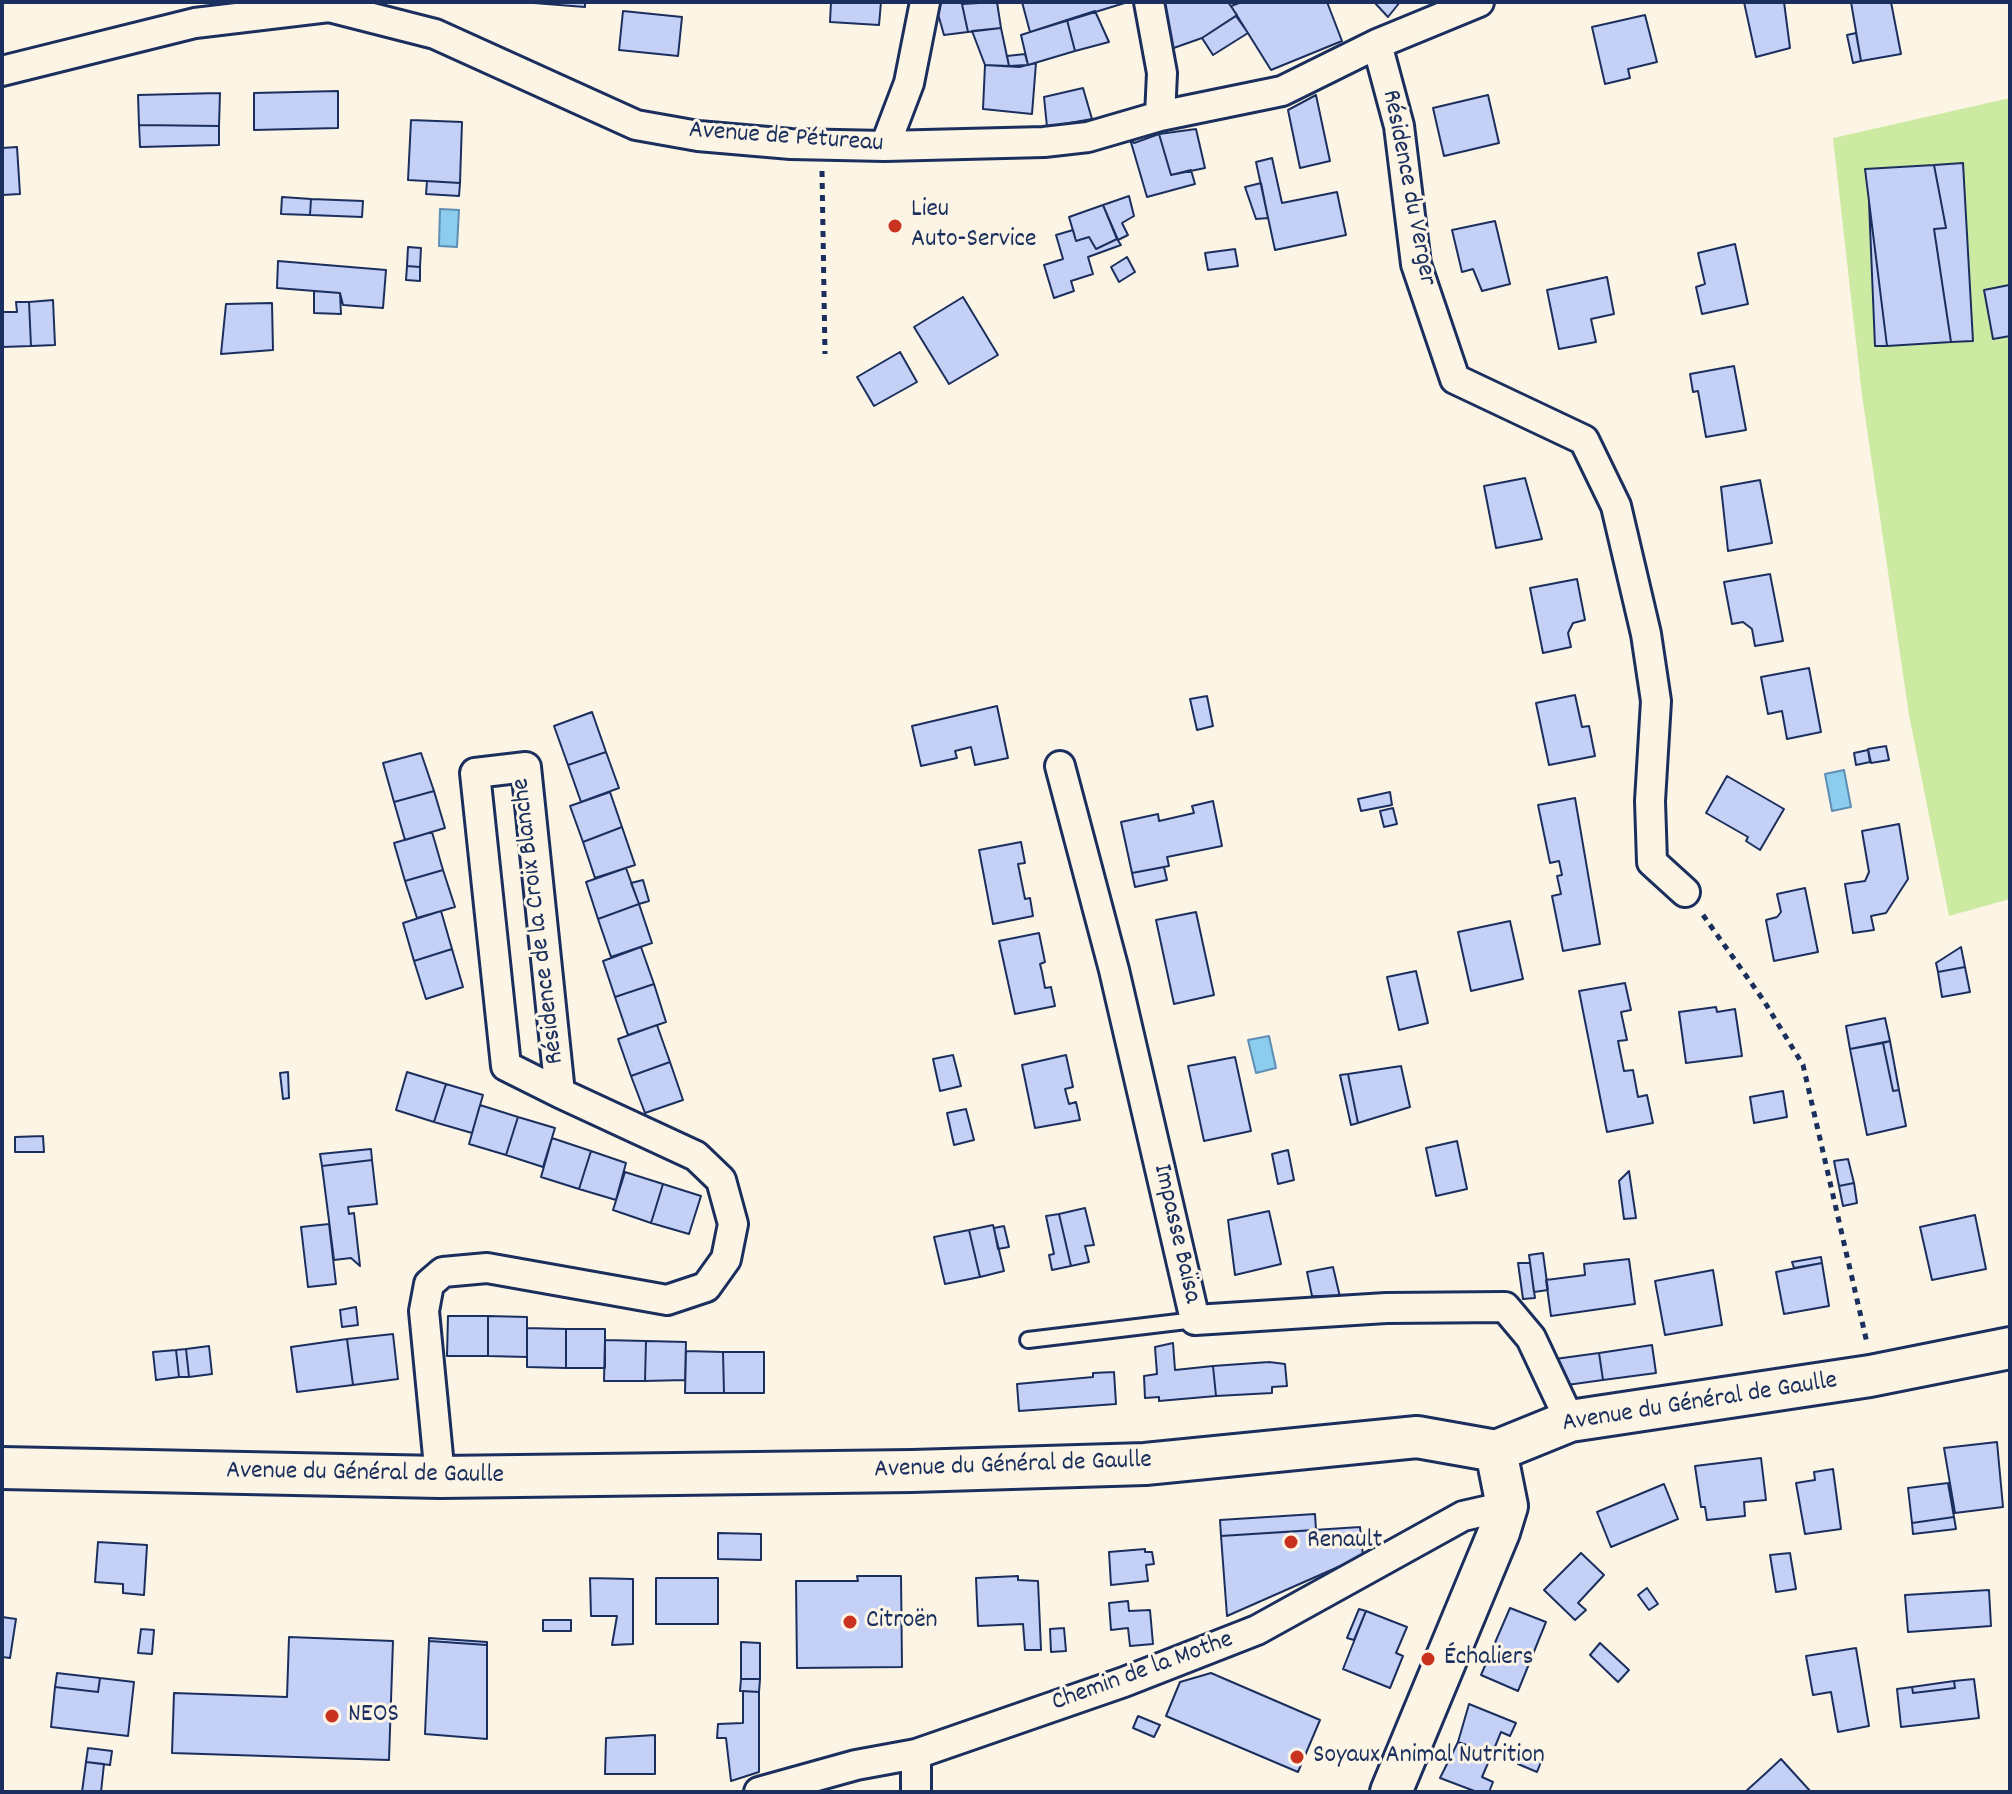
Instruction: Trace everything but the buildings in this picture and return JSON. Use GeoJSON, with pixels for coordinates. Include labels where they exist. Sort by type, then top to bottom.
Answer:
{"type":"FeatureCollection","features":[{"type":"Feature","properties":{"kind":"main road","name":"Avenue du Général de Gaulle"},"geometry":{"type":"LineString","coordinates":[[2,1468],[440,1477],[912,1471],[1145,1464],[1417,1437],[1496,1451],[1570,1421],[1870,1376],[2010,1348]]}},
{"type":"Feature","properties":{"kind":"main road"},"geometry":{"type":"LineString","coordinates":[[1394,1791],[1507,1506],[1496,1451]]}},
{"type":"Feature","properties":{"kind":"street"},"geometry":{"type":"LineString","coordinates":[[885,146],[909,83],[925,2]]}},
{"type":"Feature","properties":{"kind":"street"},"geometry":{"type":"LineString","coordinates":[[1149,2],[1162,73],[1160,116]]}},
{"type":"Feature","properties":{"kind":"street","name":"Avenue de Pétureau"},"geometry":{"type":"LineString","coordinates":[[2,71],[195,23],[329,4],[435,34],[636,125],[723,139],[822,144],[885,146],[1044,142],[1088,137],[1160,116],[1282,91],[1377,44],[1479,2]]}},
{"type":"Feature","properties":{"kind":"street","name":"Résidence du Verger"},"geometry":{"type":"LineString","coordinates":[[1377,44],[1399,126],[1416,264],[1455,379],[1584,440],[1616,506],[1646,634],[1656,701],[1650,801],[1652,862],[1685,892]]}},
{"type":"Feature","properties":{"kind":"street","name":"Impasse Baïsa"},"geometry":{"type":"LineString","coordinates":[[1060,766],[1114,970],[1195,1320],[1386,1308],[1505,1307],[1531,1338],[1570,1421]]}},
{"type":"Feature","properties":{"kind":"street","name":"Résidence de la Croix Blanche"},"geometry":{"type":"LineString","coordinates":[[440,1477],[424,1311],[429,1284],[443,1272],[487,1268],[667,1300],[706,1287],[726,1259],[733,1224],[721,1180],[696,1156],[560,1093],[506,1066],[475,773],[526,767],[560,1093]]}},
{"type":"Feature","properties":{"kind":"street","name":"Chemin de la Mothe"},"geometry":{"type":"LineString","coordinates":[[759,1792],[856,1765],[916,1754],[1124,1682],[1257,1630],[1463,1516],[1507,1506]]}},
{"type":"Feature","properties":{"kind":"street"},"geometry":{"type":"LineString","coordinates":[[916,1754],[916,1792]]}},
{"type":"Feature","properties":{"kind":"lane"},"geometry":{"type":"LineString","coordinates":[[1028,1340],[1195,1320]]}},
{"type":"Feature","properties":{"kind":"path"},"geometry":{"type":"LineString","coordinates":[[822,144],[825,354]]}},
{"type":"Feature","properties":{"kind":"path"},"geometry":{"type":"LineString","coordinates":[[1685,892],[1764,1001],[1803,1065],[1866,1338],[1870,1376]]}},
{"type":"Feature","properties":{"kind":"green space"},"geometry":{"type":"Polygon","coordinates":[[[2010,98],[2010,899],[1949,916],[1909,715],[1862,395],[1833,138],[2010,98]]]}},
{"type":"Feature","properties":{"kind":"water"},"geometry":{"type":"Polygon","coordinates":[[[440,209],[459,210],[457,247],[439,246],[440,209]]]}},
{"type":"Feature","properties":{"kind":"water"},"geometry":{"type":"Polygon","coordinates":[[[1844,770],[1851,807],[1832,811],[1825,774],[1844,770]]]}},
{"type":"Feature","properties":{"kind":"water"},"geometry":{"type":"Polygon","coordinates":[[[1269,1036],[1276,1068],[1256,1073],[1248,1040],[1269,1036]]]}},
{"type":"Feature","properties":{"kind":"place","name":"Lieu Auto-Service"},"geometry":{"type":"Point","coordinates":[895,226]}},
{"type":"Feature","properties":{"kind":"place","name":"Renault"},"geometry":{"type":"Point","coordinates":[1291,1542]}},
{"type":"Feature","properties":{"kind":"place","name":"Citroën"},"geometry":{"type":"Point","coordinates":[850,1622]}},
{"type":"Feature","properties":{"kind":"place","name":"Échaliers"},"geometry":{"type":"Point","coordinates":[1428,1659]}},
{"type":"Feature","properties":{"kind":"place","name":"NEOS"},"geometry":{"type":"Point","coordinates":[332,1716]}},
{"type":"Feature","properties":{"kind":"place","name":"Soyaux Animal Nutrition"},"geometry":{"type":"Point","coordinates":[1297,1757]}}]}
